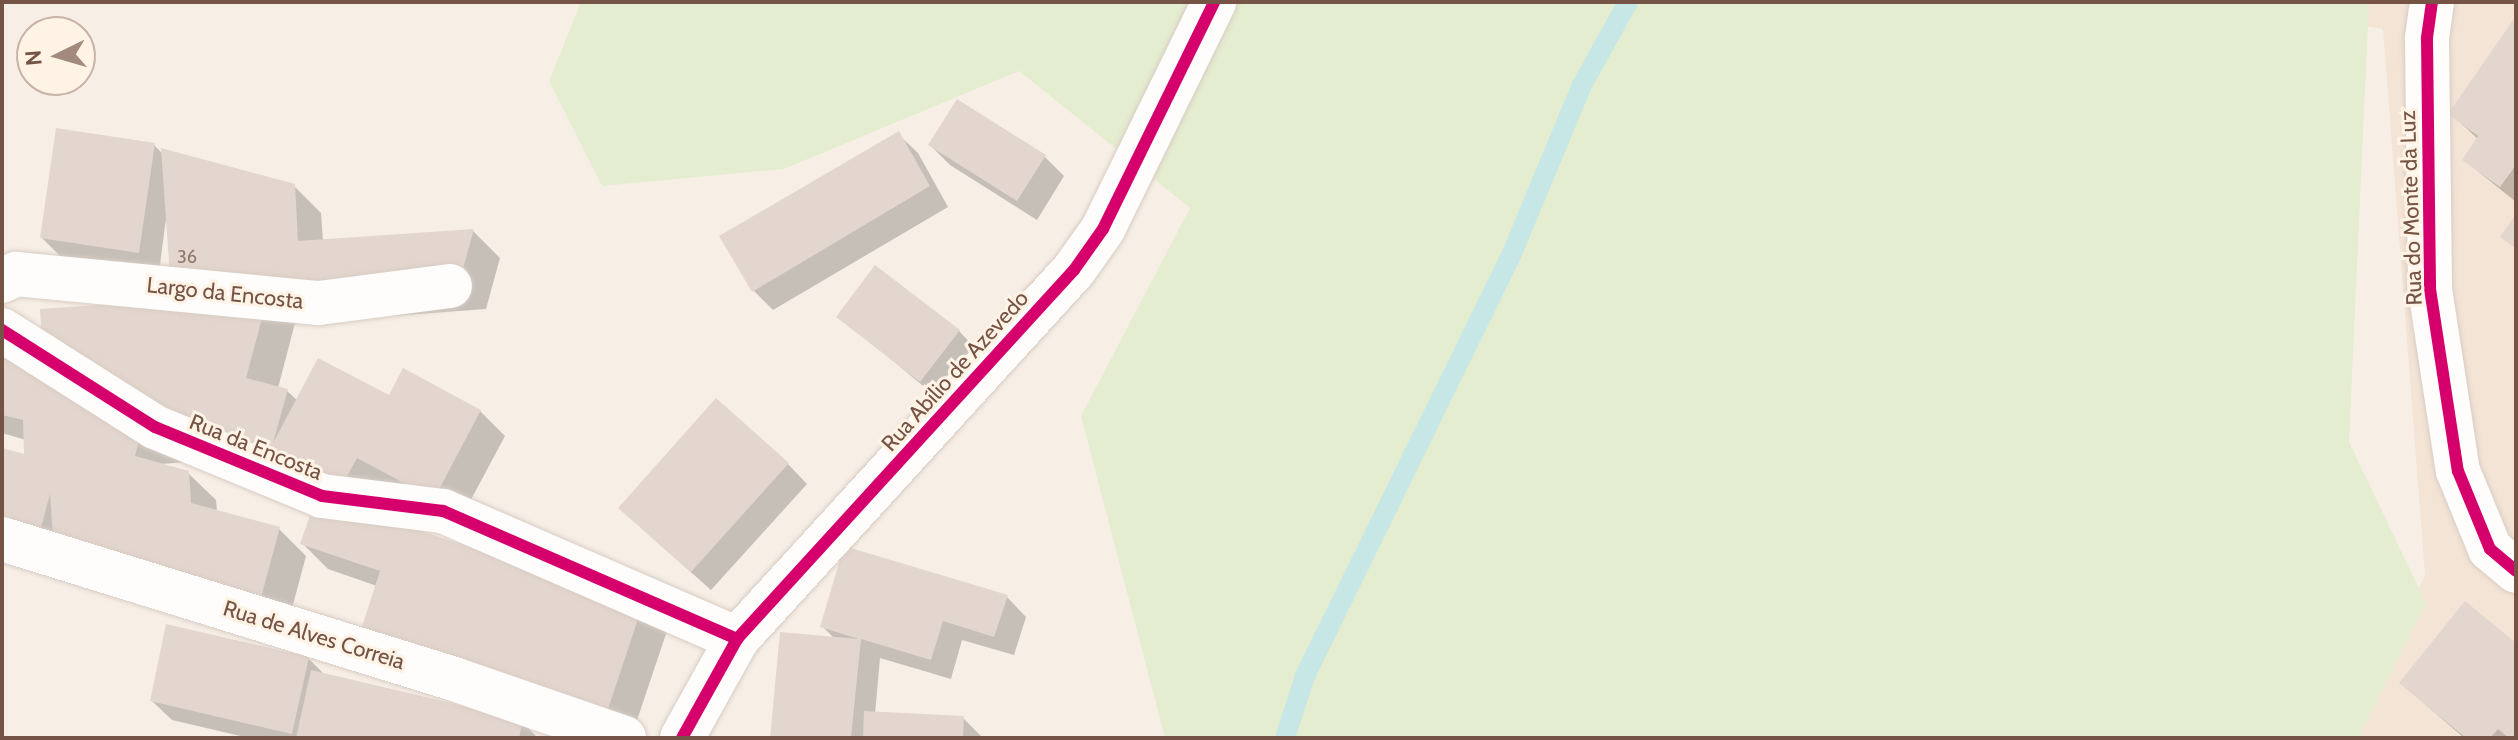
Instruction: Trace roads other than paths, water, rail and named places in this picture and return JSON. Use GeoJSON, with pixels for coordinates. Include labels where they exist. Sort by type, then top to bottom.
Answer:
{"type":"FeatureCollection","features":[{"type":"Feature","properties":{"kind":"street","name":"Rua Abílio de Azevedo"},"geometry":{"type":"LineString","coordinates":[[682,738],[737,639],[1074,270],[1103,229],[1214,2]]}},
{"type":"Feature","properties":{"kind":"street","name":"Rua do Monte da Luz"},"geometry":{"type":"LineString","coordinates":[[2432,2],[2427,39],[2430,289],[2458,471],[2503,560]]}},
{"type":"Feature","properties":{"kind":"street","name":"Largo da Encosta"},"geometry":{"type":"LineString","coordinates":[[2,281],[16,274],[319,303],[450,286]]}},
{"type":"Feature","properties":{"kind":"street","name":"Rua da Encosta"},"geometry":{"type":"LineString","coordinates":[[2,330],[155,427],[322,496],[443,511],[737,639]]}},
{"type":"Feature","properties":{"kind":"street","name":"Rua de Alves Correia"},"geometry":{"type":"LineString","coordinates":[[2,539],[454,679],[624,738]]}},
{"type":"Feature","properties":{"kind":"waterway"},"geometry":{"type":"LineString","coordinates":[[1285,738],[1305,676],[1510,258],[1582,85],[1628,2]]}}]}
